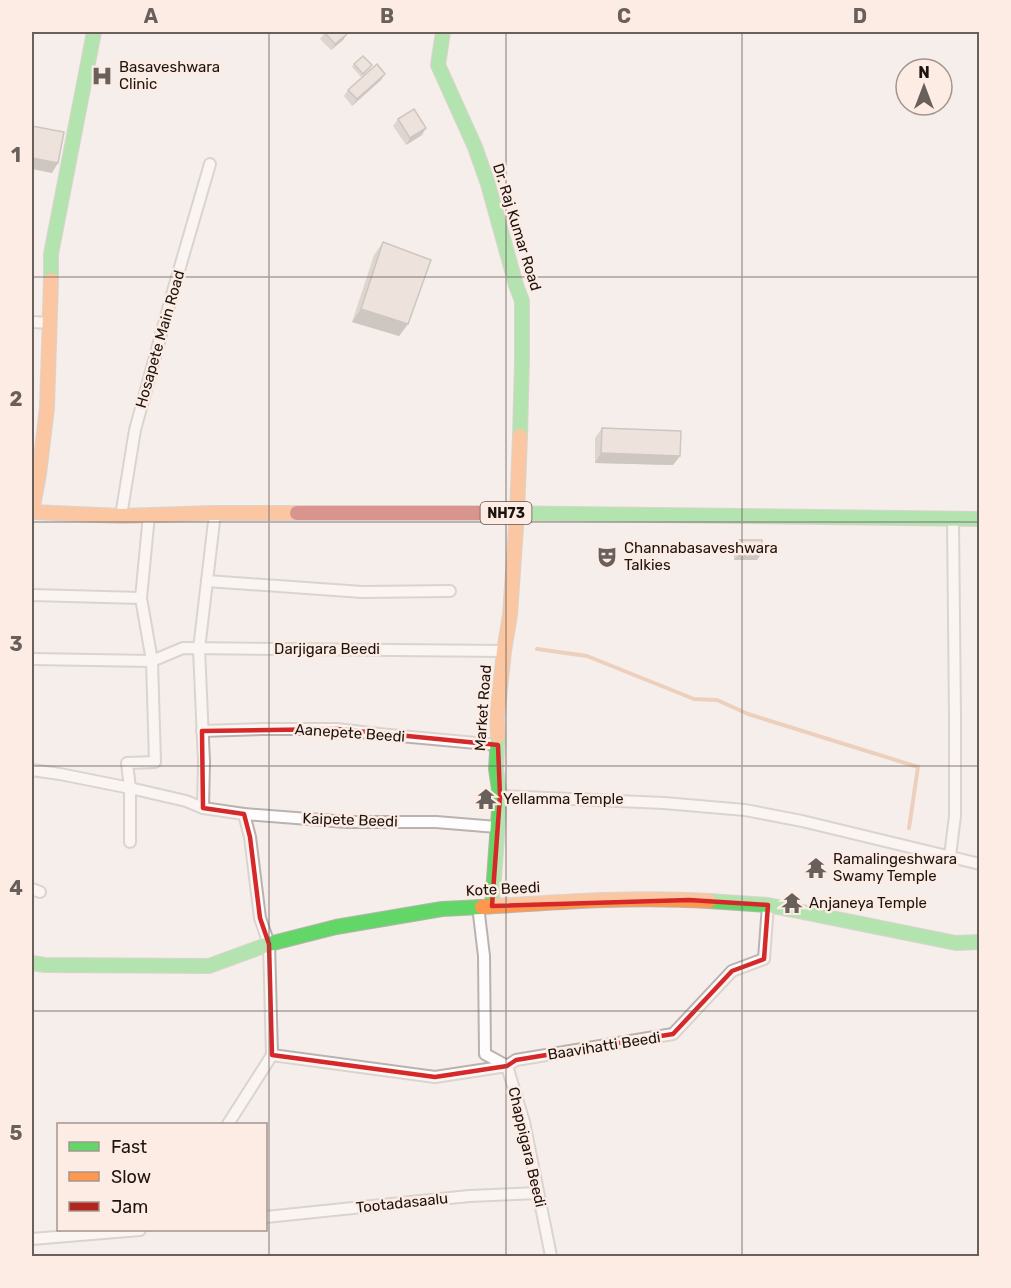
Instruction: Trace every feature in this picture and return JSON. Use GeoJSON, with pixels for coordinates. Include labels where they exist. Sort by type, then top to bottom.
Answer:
{"type":"FeatureCollection","features":[{"type":"Feature","properties":{"kind":"street"},"geometry":{"type":"LineString","coordinates":[[32,513],[47,408],[51,254],[67,142],[94,32]]}},
{"type":"Feature","properties":{"kind":"street","name":"Dr. Raj Kumar Road"},"geometry":{"type":"LineString","coordinates":[[443,32],[438,65],[475,147],[522,301],[517,513]]}},
{"type":"Feature","properties":{"kind":"street","name":"Hosapete Main Road"},"geometry":{"type":"LineString","coordinates":[[121,516],[135,430],[210,164]]}},
{"type":"Feature","properties":{"kind":"street"},"geometry":{"type":"LineString","coordinates":[[32,322],[50,323]]}},
{"type":"Feature","properties":{"kind":"street","name":"NH73"},"geometry":{"type":"LineString","coordinates":[[32,513],[121,516],[215,513],[517,513],[980,519]]}},
{"type":"Feature","properties":{"kind":"street"},"geometry":{"type":"LineString","coordinates":[[203,808],[204,762],[199,649],[215,513]]}},
{"type":"Feature","properties":{"kind":"street","name":"Market Road"},"geometry":{"type":"LineString","coordinates":[[492,906],[500,796],[496,769],[497,718],[510,615],[517,513]]}},
{"type":"Feature","properties":{"kind":"street"},"geometry":{"type":"LineString","coordinates":[[130,842],[130,788],[127,763],[155,762],[152,661],[141,598],[148,515]]}},
{"type":"Feature","properties":{"kind":"street"},"geometry":{"type":"LineString","coordinates":[[950,856],[955,805],[953,519]]}},
{"type":"Feature","properties":{"kind":"street"},"geometry":{"type":"LineString","coordinates":[[207,581],[362,592],[450,591]]}},
{"type":"Feature","properties":{"kind":"street"},"geometry":{"type":"LineString","coordinates":[[32,595],[141,598]]}},
{"type":"Feature","properties":{"kind":"street","name":"Darjigara Beedi"},"geometry":{"type":"LineString","coordinates":[[152,661],[183,648],[283,646],[504,651]]}},
{"type":"Feature","properties":{"kind":"street"},"geometry":{"type":"LineString","coordinates":[[32,658],[152,661]]}},
{"type":"Feature","properties":{"kind":"street","name":"Aanepete Beedi"},"geometry":{"type":"LineString","coordinates":[[202,731],[337,729],[498,745]]}},
{"type":"Feature","properties":{"kind":"street","name":"Kaipete Beedi"},"geometry":{"type":"LineString","coordinates":[[32,770],[130,788],[186,801],[203,808],[244,814],[347,822],[436,822],[497,827]]}},
{"type":"Feature","properties":{"kind":"street"},"geometry":{"type":"LineString","coordinates":[[500,796],[664,803],[745,810],[802,820],[980,864]]}},
{"type":"Feature","properties":{"kind":"street"},"geometry":{"type":"LineString","coordinates":[[229,1123],[272,1055],[269,944],[260,918],[250,837],[244,814]]}},
{"type":"Feature","properties":{"kind":"street","name":"Kote Beedi"},"geometry":{"type":"LineString","coordinates":[[32,963],[85,966],[209,966],[269,944],[336,927],[442,909],[578,901],[689,900],[768,905],[956,943],[980,942]]}},
{"type":"Feature","properties":{"kind":"street","name":"Baavihatti Beedi"},"geometry":{"type":"LineString","coordinates":[[507,1066],[516,1060],[674,1034],[732,971],[764,959],[768,905]]}},
{"type":"Feature","properties":{"kind":"street","name":"Chappigara Beedi"},"geometry":{"type":"LineString","coordinates":[[478,906],[484,956],[485,1054],[507,1066],[524,1122],[551,1257]]}},
{"type":"Feature","properties":{"kind":"street"},"geometry":{"type":"LineString","coordinates":[[272,1055],[435,1077],[507,1066]]}},
{"type":"Feature","properties":{"kind":"street","name":"Tootadasaalu"},"geometry":{"type":"LineString","coordinates":[[267,1217],[469,1196],[538,1193]]}},
{"type":"Feature","properties":{"kind":"street"},"geometry":{"type":"LineString","coordinates":[[32,1239],[128,1231]]}},
{"type":"Feature","properties":{"kind":"highlighted area"},"geometry":{"type":"Polygon","coordinates":[[[337,729],[498,745],[500,796],[492,906],[689,900],[768,905],[764,959],[732,971],[673,1034],[516,1060],[507,1066],[435,1077],[272,1055],[269,944],[260,918],[250,837],[244,814],[203,808],[202,731],[337,729]]]}},
{"type":"Feature","properties":{"kind":"building"},"geometry":{"type":"Polygon","coordinates":[[[324,32],[345,32],[347,34],[335,44],[324,32]]]}},
{"type":"Feature","properties":{"kind":"building"},"geometry":{"type":"Polygon","coordinates":[[[363,56],[372,65],[363,74],[354,64],[363,56]]]}},
{"type":"Feature","properties":{"kind":"building"},"geometry":{"type":"Polygon","coordinates":[[[377,64],[385,74],[357,99],[348,90],[377,64]]]}},
{"type":"Feature","properties":{"kind":"building"},"geometry":{"type":"Polygon","coordinates":[[[414,109],[426,128],[410,138],[398,119],[414,109]]]}},
{"type":"Feature","properties":{"kind":"building"},"geometry":{"type":"Polygon","coordinates":[[[32,126],[64,132],[58,163],[32,158],[32,126]]]}},
{"type":"Feature","properties":{"kind":"building"},"geometry":{"type":"Polygon","coordinates":[[[383,242],[431,260],[408,324],[361,309],[383,242]]]}},
{"type":"Feature","properties":{"kind":"building"},"geometry":{"type":"Polygon","coordinates":[[[602,428],[681,431],[680,456],[601,453],[602,428]]]}},
{"type":"Feature","properties":{"kind":"building"},"geometry":{"type":"Polygon","coordinates":[[[739,540],[762,540],[761,554],[739,553],[739,540]]]}},
{"type":"Feature","properties":{"kind":"waterway"},"geometry":{"type":"LineString","coordinates":[[537,649],[587,656],[694,699],[717,700],[748,714],[918,767],[909,828]]}},
{"type":"Feature","properties":{"kind":"traffic: fast"},"geometry":{"type":"LineString","coordinates":[[51,280],[51,254],[94,32]]}},
{"type":"Feature","properties":{"kind":"traffic: fast"},"geometry":{"type":"LineString","coordinates":[[443,32],[438,65],[475,147],[522,301],[520,436]]}},
{"type":"Feature","properties":{"kind":"traffic: fast"},"geometry":{"type":"LineString","coordinates":[[488,513],[980,519]]}},
{"type":"Feature","properties":{"kind":"traffic: fast"},"geometry":{"type":"LineString","coordinates":[[492,906],[500,796],[496,769],[498,736]]}},
{"type":"Feature","properties":{"kind":"traffic: fast"},"geometry":{"type":"LineString","coordinates":[[709,901],[768,905],[956,943],[980,942]]}},
{"type":"Feature","properties":{"kind":"traffic: fast"},"geometry":{"type":"LineString","coordinates":[[32,963],[209,966],[269,944],[336,927],[442,909],[482,907]]}},
{"type":"Feature","properties":{"kind":"traffic: slow"},"geometry":{"type":"LineString","coordinates":[[32,512],[47,408],[51,280]]}},
{"type":"Feature","properties":{"kind":"traffic: slow"},"geometry":{"type":"LineString","coordinates":[[498,736],[497,718],[510,615],[520,436]]}},
{"type":"Feature","properties":{"kind":"traffic: slow"},"geometry":{"type":"LineString","coordinates":[[32,512],[121,516],[297,513]]}},
{"type":"Feature","properties":{"kind":"traffic: slow"},"geometry":{"type":"LineString","coordinates":[[482,907],[624,899],[709,901]]}},
{"type":"Feature","properties":{"kind":"traffic: jam"},"geometry":{"type":"LineString","coordinates":[[297,513],[488,513]]}},
{"type":"Feature","properties":{"kind":"place","name":"Basaveshwara Clinic"},"geometry":{"type":"Point","coordinates":[102,76]}},
{"type":"Feature","properties":{"kind":"place","name":"Channabasaveshwara Talkies"},"geometry":{"type":"Point","coordinates":[607,557]}},
{"type":"Feature","properties":{"kind":"place","name":"Yellamma Temple"},"geometry":{"type":"Point","coordinates":[486,799]}},
{"type":"Feature","properties":{"kind":"place","name":"Ramalingeshwara Swamy Temple"},"geometry":{"type":"Point","coordinates":[816,868]}},
{"type":"Feature","properties":{"kind":"place","name":"Anjaneya Temple"},"geometry":{"type":"Point","coordinates":[792,903]}}]}
